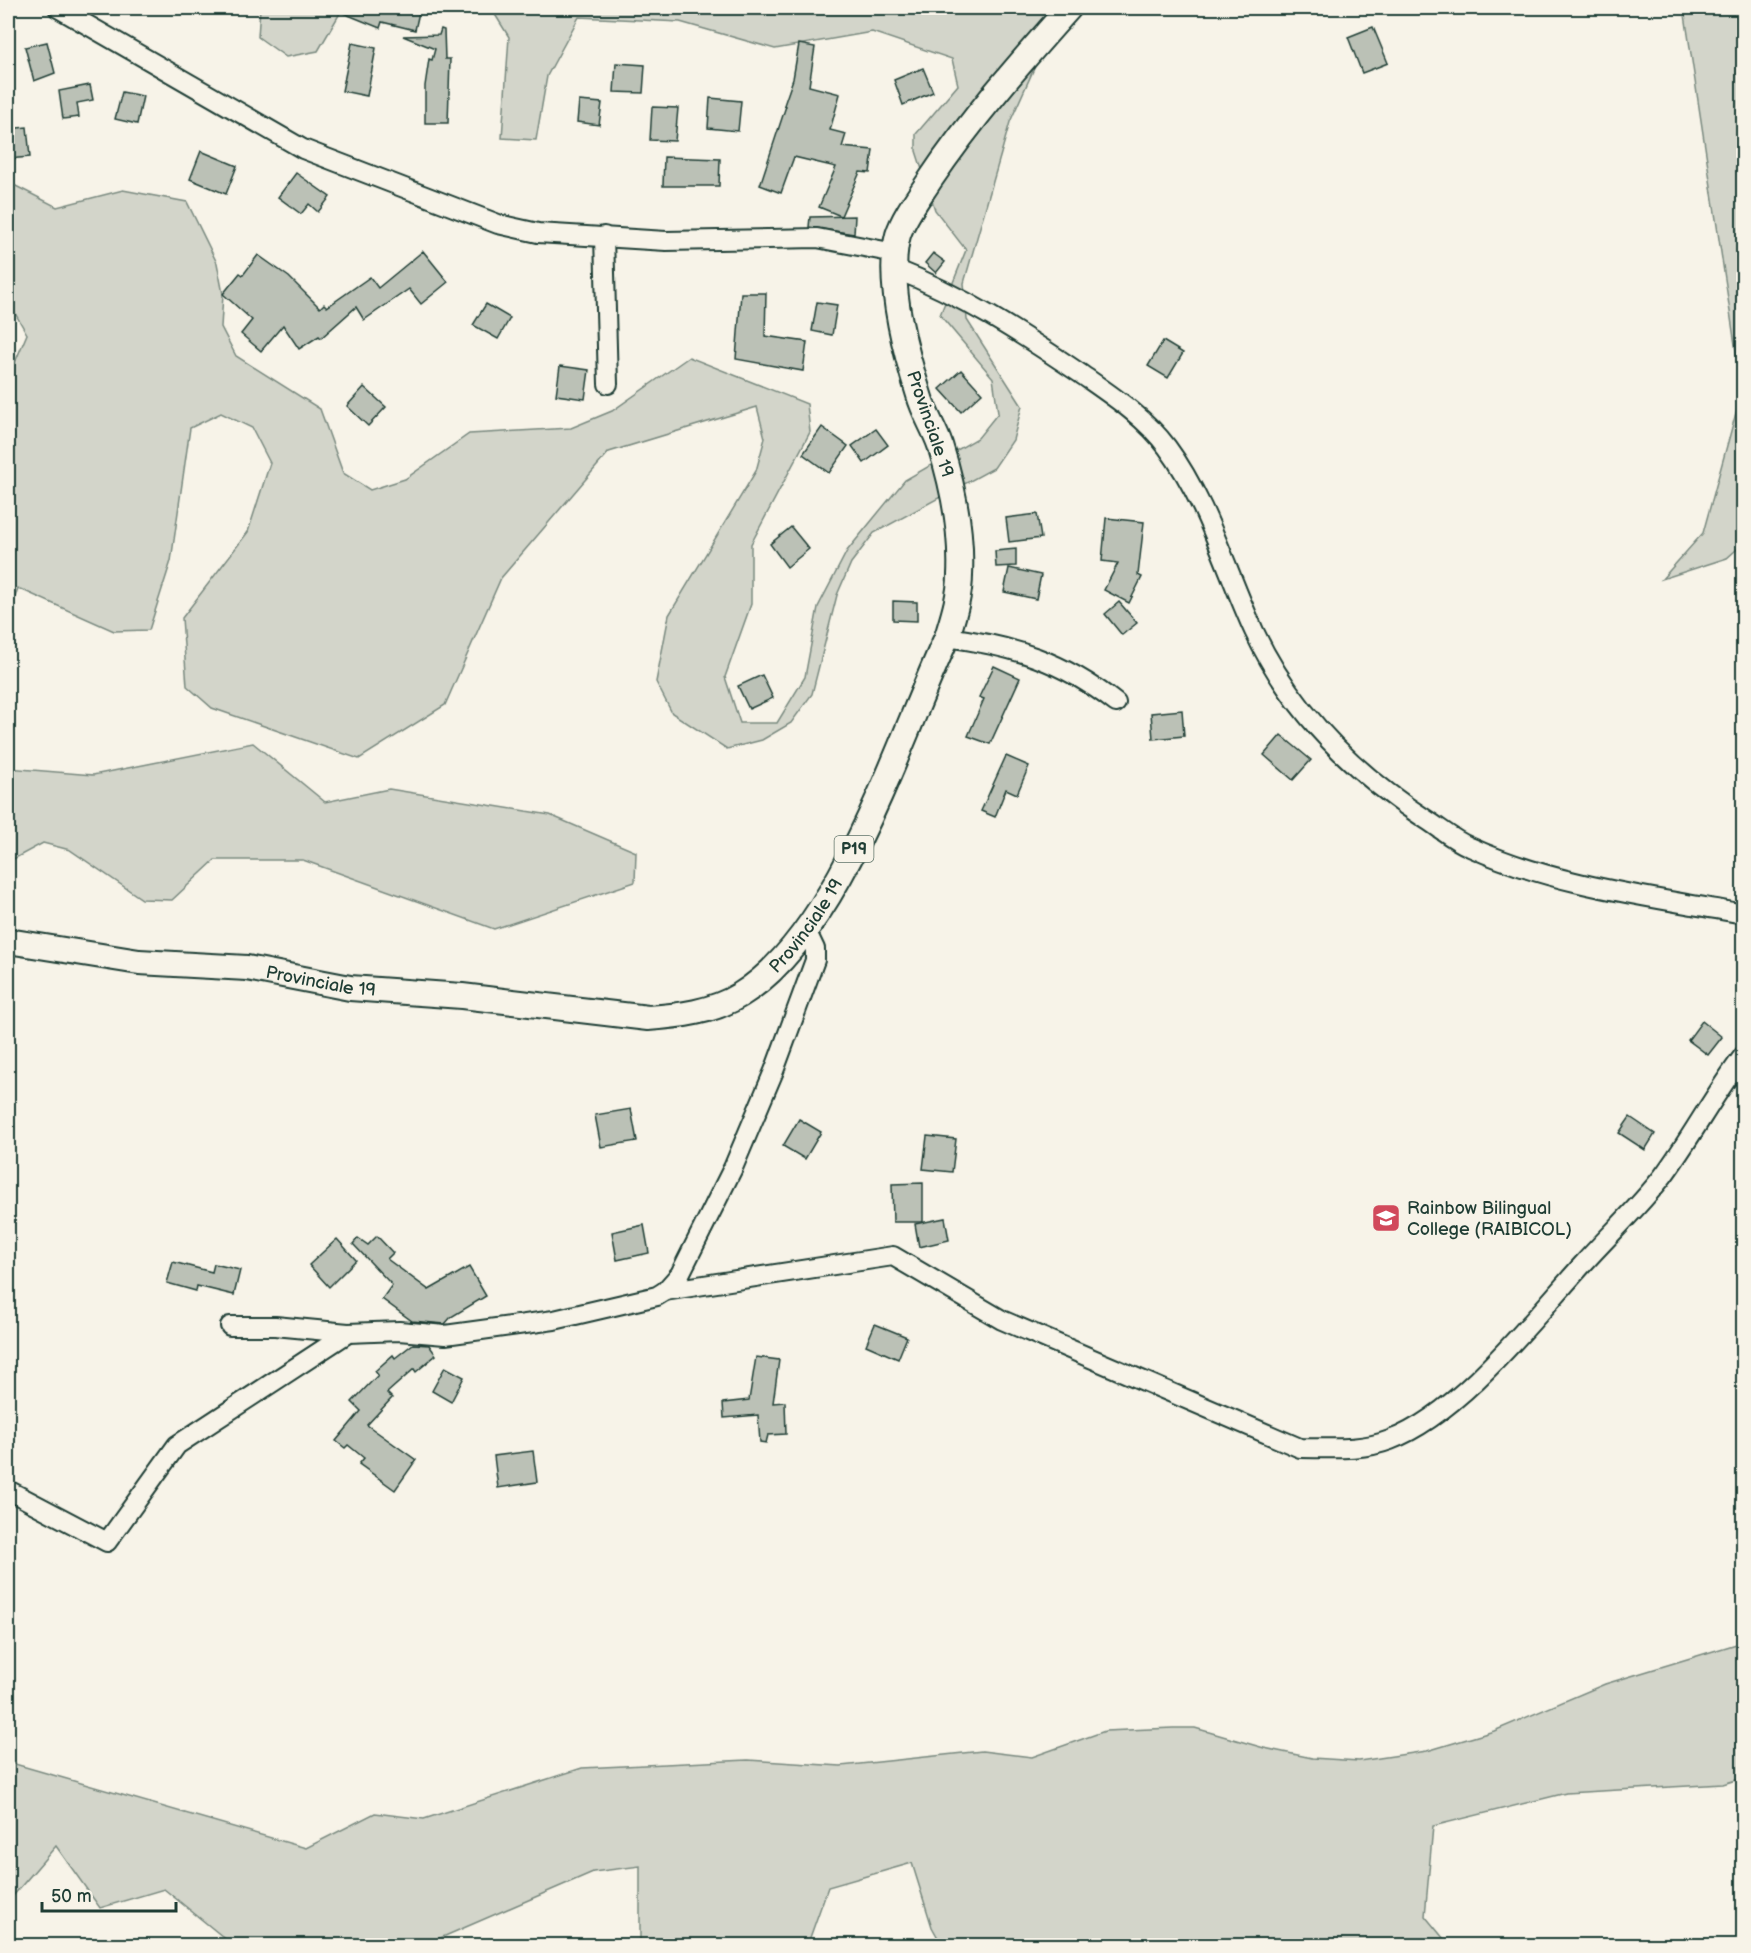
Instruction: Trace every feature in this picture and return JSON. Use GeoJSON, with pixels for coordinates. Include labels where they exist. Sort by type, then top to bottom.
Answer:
{"type":"FeatureCollection","features":[{"type":"Feature","properties":{"kind":"main road","name":"Provinciale 19"},"geometry":{"type":"LineString","coordinates":[[8,941],[139,962],[247,968],[350,988],[462,996],[648,1018],[697,1011],[740,996],[779,964],[806,930],[855,845],[947,637],[960,576],[957,527],[949,475],[907,357],[897,305],[895,261],[899,233],[912,207],[950,150],[1069,8]]}},
{"type":"Feature","properties":{"kind":"street"},"geometry":{"type":"LineString","coordinates":[[58,8],[303,148],[498,224],[538,233],[666,241],[817,238],[895,261],[1025,335],[1122,403],[1167,446],[1191,486],[1255,632],[1290,694],[1342,755],[1408,808],[1468,847],[1552,878],[1743,914]]}},
{"type":"Feature","properties":{"kind":"street"},"geometry":{"type":"LineString","coordinates":[[604,236],[608,384]]}},
{"type":"Feature","properties":{"kind":"street"},"geometry":{"type":"LineString","coordinates":[[947,637],[999,645],[1052,662],[1098,688],[1116,703]]}},
{"type":"Feature","properties":{"kind":"street"},"geometry":{"type":"LineString","coordinates":[[230,1326],[275,1326],[348,1333],[399,1331],[445,1335],[554,1320],[657,1296],[665,1291],[680,1274],[733,1168],[774,1071],[815,960],[815,950],[806,930]]}},
{"type":"Feature","properties":{"kind":"street"},"geometry":{"type":"LineString","coordinates":[[665,1291],[893,1256],[1002,1320],[1300,1448],[1349,1448],[1390,1441],[1434,1416],[1466,1391],[1545,1306],[1662,1177],[1743,1055]]}},
{"type":"Feature","properties":{"kind":"street"},"geometry":{"type":"LineString","coordinates":[[8,1490],[107,1542],[177,1445],[348,1333]]}},
{"type":"Feature","properties":{"kind":"shaded area"},"geometry":{"type":"Polygon","coordinates":[[[260,8],[343,8],[318,51],[286,57],[258,37],[260,8]]]}},
{"type":"Feature","properties":{"kind":"shaded area"},"geometry":{"type":"Polygon","coordinates":[[[491,8],[1069,8],[1050,33],[1010,122],[964,283],[967,320],[1022,406],[1013,440],[994,468],[874,533],[851,563],[837,595],[812,694],[791,723],[762,740],[727,749],[672,713],[656,682],[669,615],[756,471],[765,438],[757,407],[609,452],[501,578],[445,705],[359,759],[212,708],[187,686],[182,618],[248,532],[270,463],[252,428],[221,413],[190,428],[171,561],[149,630],[114,631],[18,588],[8,618],[8,379],[27,334],[8,301],[8,182],[57,207],[123,190],[187,202],[217,263],[223,294],[221,327],[236,356],[320,409],[343,473],[370,490],[405,479],[469,434],[571,428],[612,411],[689,357],[807,404],[810,432],[751,544],[751,604],[725,677],[740,723],[777,723],[805,677],[818,607],[847,551],[905,480],[978,438],[998,413],[993,378],[940,315],[966,250],[935,210],[916,151],[916,134],[958,85],[952,59],[872,32],[775,49],[680,22],[579,17],[547,76],[536,140],[502,138],[509,37],[491,8]]]}},
{"type":"Feature","properties":{"kind":"shaded area"},"geometry":{"type":"Polygon","coordinates":[[[1684,8],[1743,8],[1744,543],[1727,558],[1662,579],[1703,533],[1742,391],[1684,8]]]}},
{"type":"Feature","properties":{"kind":"shaded area"},"geometry":{"type":"Polygon","coordinates":[[[253,743],[325,802],[389,789],[550,815],[636,852],[635,882],[494,929],[303,860],[215,860],[172,900],[142,899],[70,850],[43,843],[8,862],[8,768],[93,775],[253,743]]]}},
{"type":"Feature","properties":{"kind":"shaded area"},"geometry":{"type":"Polygon","coordinates":[[[1743,1642],[1743,1778],[1723,1784],[1566,1793],[1433,1826],[1425,1916],[1449,1945],[942,1945],[932,1927],[912,1863],[828,1887],[807,1946],[640,1945],[640,1866],[593,1872],[422,1946],[233,1945],[164,1889],[100,1908],[56,1846],[12,1897],[8,1898],[8,1762],[306,1848],[375,1813],[424,1819],[582,1768],[748,1760],[841,1766],[982,1751],[1032,1757],[1105,1731],[1173,1728],[1195,1728],[1264,1748],[1312,1758],[1359,1761],[1427,1751],[1494,1731],[1605,1684],[1743,1642]]]}},
{"type":"Feature","properties":{"kind":"building"},"geometry":{"type":"Polygon","coordinates":[[[331,8],[420,8],[415,30],[382,22],[380,28],[331,8]]]}},
{"type":"Feature","properties":{"kind":"building"},"geometry":{"type":"Polygon","coordinates":[[[1373,27],[1388,63],[1362,73],[1348,37],[1373,27]]]}},
{"type":"Feature","properties":{"kind":"building"},"geometry":{"type":"Polygon","coordinates":[[[441,29],[444,30],[445,59],[450,59],[448,123],[425,123],[425,86],[429,59],[432,60],[435,49],[403,36],[439,35],[441,29]]]}},
{"type":"Feature","properties":{"kind":"building"},"geometry":{"type":"Polygon","coordinates":[[[47,42],[55,73],[34,81],[25,47],[47,42]]]}},
{"type":"Feature","properties":{"kind":"building"},"geometry":{"type":"Polygon","coordinates":[[[352,43],[376,48],[367,96],[342,91],[352,43]]]}},
{"type":"Feature","properties":{"kind":"building"},"geometry":{"type":"Polygon","coordinates":[[[799,44],[815,47],[809,86],[840,94],[830,130],[846,134],[842,147],[873,150],[870,173],[860,172],[841,216],[819,207],[836,167],[794,157],[781,193],[760,185],[786,106],[784,105],[793,79],[799,44]]]}},
{"type":"Feature","properties":{"kind":"building"},"geometry":{"type":"Polygon","coordinates":[[[616,63],[645,65],[643,93],[614,92],[616,63]]]}},
{"type":"Feature","properties":{"kind":"building"},"geometry":{"type":"Polygon","coordinates":[[[923,68],[933,92],[903,105],[894,80],[923,68]]]}},
{"type":"Feature","properties":{"kind":"building"},"geometry":{"type":"Polygon","coordinates":[[[90,85],[93,100],[77,103],[79,117],[63,119],[59,91],[90,85]]]}},
{"type":"Feature","properties":{"kind":"building"},"geometry":{"type":"Polygon","coordinates":[[[122,92],[143,96],[137,124],[115,119],[122,92]]]}},
{"type":"Feature","properties":{"kind":"building"},"geometry":{"type":"Polygon","coordinates":[[[710,98],[741,101],[738,131],[708,128],[710,98]]]}},
{"type":"Feature","properties":{"kind":"building"},"geometry":{"type":"Polygon","coordinates":[[[579,101],[602,103],[599,125],[577,122],[579,101]]]}},
{"type":"Feature","properties":{"kind":"building"},"geometry":{"type":"Polygon","coordinates":[[[652,107],[678,108],[675,141],[650,140],[652,107]]]}},
{"type":"Feature","properties":{"kind":"building"},"geometry":{"type":"Polygon","coordinates":[[[27,127],[30,157],[8,159],[8,129],[27,127]]]}},
{"type":"Feature","properties":{"kind":"building"},"geometry":{"type":"Polygon","coordinates":[[[201,151],[237,166],[226,194],[190,179],[201,151]]]}},
{"type":"Feature","properties":{"kind":"building"},"geometry":{"type":"Polygon","coordinates":[[[664,157],[720,159],[719,186],[663,186],[664,157]]]}},
{"type":"Feature","properties":{"kind":"building"},"geometry":{"type":"Polygon","coordinates":[[[296,173],[330,197],[318,212],[309,204],[301,214],[278,197],[296,173]]]}},
{"type":"Feature","properties":{"kind":"building"},"geometry":{"type":"Polygon","coordinates":[[[855,216],[854,234],[809,227],[810,217],[855,216]]]}},
{"type":"Feature","properties":{"kind":"building"},"geometry":{"type":"Polygon","coordinates":[[[423,251],[448,282],[421,304],[409,289],[364,320],[356,307],[321,338],[319,336],[299,349],[283,325],[261,351],[241,334],[252,320],[223,294],[240,273],[243,275],[258,255],[289,277],[320,308],[324,304],[327,307],[370,277],[378,288],[423,251]]]}},
{"type":"Feature","properties":{"kind":"building"},"geometry":{"type":"Polygon","coordinates":[[[933,253],[945,262],[936,273],[925,263],[933,253]]]}},
{"type":"Feature","properties":{"kind":"building"},"geometry":{"type":"Polygon","coordinates":[[[741,293],[766,293],[765,336],[807,342],[803,371],[736,359],[741,293]]]}},
{"type":"Feature","properties":{"kind":"building"},"geometry":{"type":"Polygon","coordinates":[[[817,302],[837,305],[832,335],[812,331],[817,302]]]}},
{"type":"Feature","properties":{"kind":"building"},"geometry":{"type":"Polygon","coordinates":[[[486,304],[510,318],[498,339],[473,325],[486,304]]]}},
{"type":"Feature","properties":{"kind":"building"},"geometry":{"type":"Polygon","coordinates":[[[1163,341],[1183,353],[1168,378],[1148,366],[1163,341]]]}},
{"type":"Feature","properties":{"kind":"building"},"geometry":{"type":"Polygon","coordinates":[[[560,366],[589,370],[585,399],[556,395],[560,366]]]}},
{"type":"Feature","properties":{"kind":"building"},"geometry":{"type":"Polygon","coordinates":[[[961,370],[982,393],[961,412],[940,389],[961,370]]]}},
{"type":"Feature","properties":{"kind":"building"},"geometry":{"type":"Polygon","coordinates":[[[364,387],[386,407],[368,426],[347,406],[364,387]]]}},
{"type":"Feature","properties":{"kind":"building"},"geometry":{"type":"Polygon","coordinates":[[[822,427],[848,446],[829,473],[803,454],[822,427]]]}},
{"type":"Feature","properties":{"kind":"building"},"geometry":{"type":"Polygon","coordinates":[[[876,429],[888,445],[864,463],[852,446],[876,429]]]}},
{"type":"Feature","properties":{"kind":"building"},"geometry":{"type":"Polygon","coordinates":[[[1037,514],[1041,538],[1009,542],[1006,518],[1037,514]]]}},
{"type":"Feature","properties":{"kind":"building"},"geometry":{"type":"Polygon","coordinates":[[[1106,518],[1144,522],[1138,575],[1142,577],[1129,603],[1104,590],[1118,563],[1102,561],[1106,518]]]}},
{"type":"Feature","properties":{"kind":"building"},"geometry":{"type":"Polygon","coordinates":[[[791,527],[809,549],[787,567],[770,544],[791,527]]]}},
{"type":"Feature","properties":{"kind":"building"},"geometry":{"type":"Polygon","coordinates":[[[1016,549],[1016,566],[996,567],[995,551],[1016,549]]]}},
{"type":"Feature","properties":{"kind":"building"},"geometry":{"type":"Polygon","coordinates":[[[1009,568],[1041,575],[1036,599],[1004,592],[1009,568]]]}},
{"type":"Feature","properties":{"kind":"building"},"geometry":{"type":"Polygon","coordinates":[[[893,601],[917,602],[917,621],[893,620],[893,601]]]}},
{"type":"Feature","properties":{"kind":"building"},"geometry":{"type":"Polygon","coordinates":[[[1119,602],[1137,623],[1122,635],[1105,614],[1119,602]]]}},
{"type":"Feature","properties":{"kind":"building"},"geometry":{"type":"Polygon","coordinates":[[[994,666],[1020,678],[990,744],[968,736],[984,699],[979,697],[994,666]]]}},
{"type":"Feature","properties":{"kind":"building"},"geometry":{"type":"Polygon","coordinates":[[[762,675],[773,698],[749,709],[738,686],[762,675]]]}},
{"type":"Feature","properties":{"kind":"building"},"geometry":{"type":"Polygon","coordinates":[[[1182,710],[1184,736],[1153,739],[1151,713],[1182,710]]]}},
{"type":"Feature","properties":{"kind":"building"},"geometry":{"type":"Polygon","coordinates":[[[1281,735],[1311,760],[1293,780],[1264,755],[1281,735]]]}},
{"type":"Feature","properties":{"kind":"building"},"geometry":{"type":"Polygon","coordinates":[[[1006,756],[1029,766],[1017,794],[1006,789],[995,817],[981,811],[1006,756]]]}},
{"type":"Feature","properties":{"kind":"building"},"geometry":{"type":"Polygon","coordinates":[[[1702,1021],[1722,1037],[1708,1055],[1688,1040],[1702,1021]]]}},
{"type":"Feature","properties":{"kind":"building"},"geometry":{"type":"Polygon","coordinates":[[[631,1109],[637,1141],[601,1147],[595,1115],[631,1109]]]}},
{"type":"Feature","properties":{"kind":"building"},"geometry":{"type":"Polygon","coordinates":[[[1630,1117],[1655,1134],[1645,1150],[1619,1133],[1630,1117]]]}},
{"type":"Feature","properties":{"kind":"building"},"geometry":{"type":"Polygon","coordinates":[[[799,1119],[821,1132],[805,1159],[783,1146],[799,1119]]]}},
{"type":"Feature","properties":{"kind":"building"},"geometry":{"type":"Polygon","coordinates":[[[927,1136],[956,1139],[952,1172],[923,1169],[927,1136]]]}},
{"type":"Feature","properties":{"kind":"building"},"geometry":{"type":"Polygon","coordinates":[[[923,1183],[923,1222],[893,1222],[892,1184],[923,1183]]]}},
{"type":"Feature","properties":{"kind":"building"},"geometry":{"type":"Polygon","coordinates":[[[945,1218],[949,1240],[919,1247],[915,1224],[945,1218]]]}},
{"type":"Feature","properties":{"kind":"building"},"geometry":{"type":"Polygon","coordinates":[[[644,1225],[649,1253],[617,1260],[612,1232],[644,1225]]]}},
{"type":"Feature","properties":{"kind":"building"},"geometry":{"type":"Polygon","coordinates":[[[377,1236],[393,1253],[387,1259],[429,1290],[469,1267],[486,1296],[451,1317],[445,1324],[412,1321],[382,1299],[392,1285],[353,1244],[358,1238],[368,1245],[377,1236]]]}},
{"type":"Feature","properties":{"kind":"building"},"geometry":{"type":"Polygon","coordinates":[[[337,1239],[356,1260],[329,1287],[309,1265],[337,1239]]]}},
{"type":"Feature","properties":{"kind":"building"},"geometry":{"type":"Polygon","coordinates":[[[173,1262],[212,1272],[214,1264],[240,1270],[234,1295],[197,1286],[196,1291],[167,1283],[173,1262]]]}},
{"type":"Feature","properties":{"kind":"building"},"geometry":{"type":"Polygon","coordinates":[[[875,1324],[907,1337],[898,1359],[866,1345],[875,1324]]]}},
{"type":"Feature","properties":{"kind":"building"},"geometry":{"type":"Polygon","coordinates":[[[413,1344],[429,1345],[436,1355],[416,1372],[414,1369],[387,1393],[392,1398],[367,1425],[416,1460],[395,1490],[359,1464],[364,1458],[348,1445],[345,1448],[336,1441],[361,1411],[352,1402],[378,1375],[375,1371],[393,1355],[395,1358],[413,1344]]]}},
{"type":"Feature","properties":{"kind":"building"},"geometry":{"type":"Polygon","coordinates":[[[756,1357],[779,1360],[773,1403],[785,1402],[786,1434],[768,1435],[766,1443],[760,1442],[758,1415],[724,1418],[723,1403],[749,1400],[756,1357]]]}},
{"type":"Feature","properties":{"kind":"building"},"geometry":{"type":"Polygon","coordinates":[[[445,1367],[464,1377],[451,1402],[432,1391],[445,1367]]]}},
{"type":"Feature","properties":{"kind":"building"},"geometry":{"type":"Polygon","coordinates":[[[533,1451],[537,1482],[498,1488],[494,1456],[533,1451]]]}},
{"type":"Feature","properties":{"kind":"place","name":"Rainbow Bilingual College (RAIBICOL)"},"geometry":{"type":"Point","coordinates":[1386,1218]}}]}
